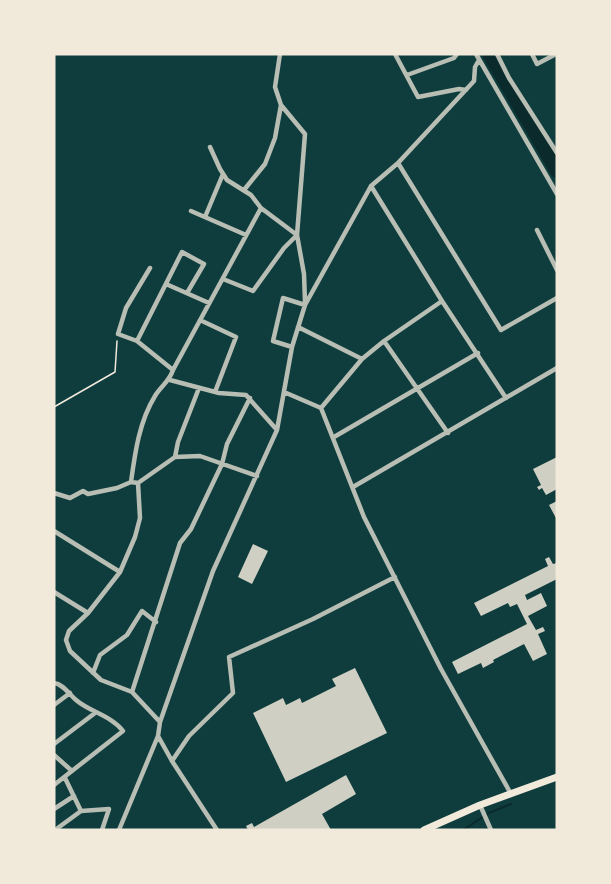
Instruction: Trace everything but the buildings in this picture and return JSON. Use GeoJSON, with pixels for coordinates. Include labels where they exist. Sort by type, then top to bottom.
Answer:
{"type":"FeatureCollection","features":[{"type":"Feature","properties":{"kind":"main road"},"geometry":{"type":"LineString","coordinates":[[424,830],[480,805],[557,777]]}},
{"type":"Feature","properties":{"kind":"street"},"geometry":{"type":"LineString","coordinates":[[280,54],[275,87],[281,105],[304,134],[297,235],[304,274],[305,305]]}},
{"type":"Feature","properties":{"kind":"street"},"geometry":{"type":"LineString","coordinates":[[395,54],[418,97],[459,89],[466,90]]}},
{"type":"Feature","properties":{"kind":"street"},"geometry":{"type":"LineString","coordinates":[[408,75],[454,58],[457,54]]}},
{"type":"Feature","properties":{"kind":"street"},"geometry":{"type":"LineString","coordinates":[[476,54],[557,194]]}},
{"type":"Feature","properties":{"kind":"street"},"geometry":{"type":"LineString","coordinates":[[497,54],[509,78],[557,153]]}},
{"type":"Feature","properties":{"kind":"street"},"geometry":{"type":"LineString","coordinates":[[532,54],[537,64],[556,54]]}},
{"type":"Feature","properties":{"kind":"street"},"geometry":{"type":"LineString","coordinates":[[119,830],[158,736],[160,722],[213,571],[277,430],[292,347],[305,305],[371,186],[398,163],[474,81],[475,67],[479,60]]}},
{"type":"Feature","properties":{"kind":"street"},"geometry":{"type":"LineString","coordinates":[[244,190],[265,164],[275,138],[281,105]]}},
{"type":"Feature","properties":{"kind":"street"},"geometry":{"type":"LineString","coordinates":[[210,147],[227,180],[251,195],[261,208],[297,235]]}},
{"type":"Feature","properties":{"kind":"street"},"geometry":{"type":"LineString","coordinates":[[398,163],[501,330],[557,298]]}},
{"type":"Feature","properties":{"kind":"street"},"geometry":{"type":"LineString","coordinates":[[205,217],[223,174]]}},
{"type":"Feature","properties":{"kind":"street"},"geometry":{"type":"LineString","coordinates":[[371,186],[441,301],[506,398]]}},
{"type":"Feature","properties":{"kind":"street"},"geometry":{"type":"LineString","coordinates":[[131,482],[136,446],[155,396],[170,380],[173,370],[261,208]]}},
{"type":"Feature","properties":{"kind":"street"},"geometry":{"type":"LineString","coordinates":[[190,211],[246,235]]}},
{"type":"Feature","properties":{"kind":"street"},"geometry":{"type":"LineString","coordinates":[[537,230],[557,270]]}},
{"type":"Feature","properties":{"kind":"street"},"geometry":{"type":"LineString","coordinates":[[223,279],[253,291],[284,248],[297,235]]}},
{"type":"Feature","properties":{"kind":"street"},"geometry":{"type":"LineString","coordinates":[[137,341],[182,252],[204,264],[187,293]]}},
{"type":"Feature","properties":{"kind":"street"},"geometry":{"type":"LineString","coordinates":[[150,268],[126,308],[118,334],[137,341],[173,370]]}},
{"type":"Feature","properties":{"kind":"street"},"geometry":{"type":"LineString","coordinates":[[166,284],[209,303]]}},
{"type":"Feature","properties":{"kind":"street"},"geometry":{"type":"LineString","coordinates":[[292,347],[273,340],[283,298],[305,305]]}},
{"type":"Feature","properties":{"kind":"street"},"geometry":{"type":"LineString","coordinates":[[321,408],[362,359],[384,340],[441,301]]}},
{"type":"Feature","properties":{"kind":"street"},"geometry":{"type":"LineString","coordinates":[[200,320],[236,337],[215,392]]}},
{"type":"Feature","properties":{"kind":"street"},"geometry":{"type":"LineString","coordinates":[[298,327],[362,359]]}},
{"type":"Feature","properties":{"kind":"street"},"geometry":{"type":"LineString","coordinates":[[384,340],[448,433]]}},
{"type":"Feature","properties":{"kind":"street"},"geometry":{"type":"LineString","coordinates":[[334,437],[478,353]]}},
{"type":"Feature","properties":{"kind":"street"},"geometry":{"type":"LineString","coordinates":[[353,487],[557,368]]}},
{"type":"Feature","properties":{"kind":"street"},"geometry":{"type":"LineString","coordinates":[[170,380],[215,392],[246,395],[277,430]]}},
{"type":"Feature","properties":{"kind":"street"},"geometry":{"type":"LineString","coordinates":[[175,457],[178,442],[199,388]]}},
{"type":"Feature","properties":{"kind":"street"},"geometry":{"type":"LineString","coordinates":[[284,392],[321,408],[364,517],[472,727],[511,794]]}},
{"type":"Feature","properties":{"kind":"street"},"geometry":{"type":"LineString","coordinates":[[132,692],[180,543],[191,529],[222,464],[227,444],[250,398]]}},
{"type":"Feature","properties":{"kind":"street"},"geometry":{"type":"LineString","coordinates":[[54,493],[70,498],[83,491],[88,494],[117,488],[131,482],[138,483],[175,457],[200,456],[257,476]]}},
{"type":"Feature","properties":{"kind":"street"},"geometry":{"type":"LineString","coordinates":[[138,483],[140,518],[135,537],[120,572],[88,613],[69,631],[66,640],[70,651],[101,680],[132,692],[160,722]]}},
{"type":"Feature","properties":{"kind":"street"},"geometry":{"type":"LineString","coordinates":[[54,531],[120,572]]}},
{"type":"Feature","properties":{"kind":"street"},"geometry":{"type":"LineString","coordinates":[[172,761],[189,736],[233,693],[229,657],[395,578]]}},
{"type":"Feature","properties":{"kind":"street"},"geometry":{"type":"LineString","coordinates":[[54,592],[88,613]]}},
{"type":"Feature","properties":{"kind":"street"},"geometry":{"type":"LineString","coordinates":[[93,673],[100,655],[128,635],[142,611],[156,622]]}},
{"type":"Feature","properties":{"kind":"street"},"geometry":{"type":"LineString","coordinates":[[54,683],[58,683],[95,713],[117,723],[123,731],[54,785]]}},
{"type":"Feature","properties":{"kind":"street"},"geometry":{"type":"LineString","coordinates":[[54,705],[70,693]]}},
{"type":"Feature","properties":{"kind":"street"},"geometry":{"type":"LineString","coordinates":[[54,744],[95,713]]}},
{"type":"Feature","properties":{"kind":"street"},"geometry":{"type":"LineString","coordinates":[[158,736],[217,830]]}},
{"type":"Feature","properties":{"kind":"street"},"geometry":{"type":"LineString","coordinates":[[54,755],[72,771]]}},
{"type":"Feature","properties":{"kind":"street"},"geometry":{"type":"LineString","coordinates":[[65,778],[81,812]]}},
{"type":"Feature","properties":{"kind":"street"},"geometry":{"type":"LineString","coordinates":[[54,809],[74,796]]}},
{"type":"Feature","properties":{"kind":"street"},"geometry":{"type":"LineString","coordinates":[[480,805],[491,830]]}},
{"type":"Feature","properties":{"kind":"street"},"geometry":{"type":"LineString","coordinates":[[55,830],[81,812],[109,809],[102,830]]}},
{"type":"Feature","properties":{"kind":"path"},"geometry":{"type":"LineString","coordinates":[[54,407],[115,372],[118,334]]}},
{"type":"Feature","properties":{"kind":"waterway"},"geometry":{"type":"LineString","coordinates":[[489,54],[557,171]]}},
{"type":"Feature","properties":{"kind":"waterway"},"geometry":{"type":"LineString","coordinates":[[463,830],[489,813],[511,804]]}}]}
